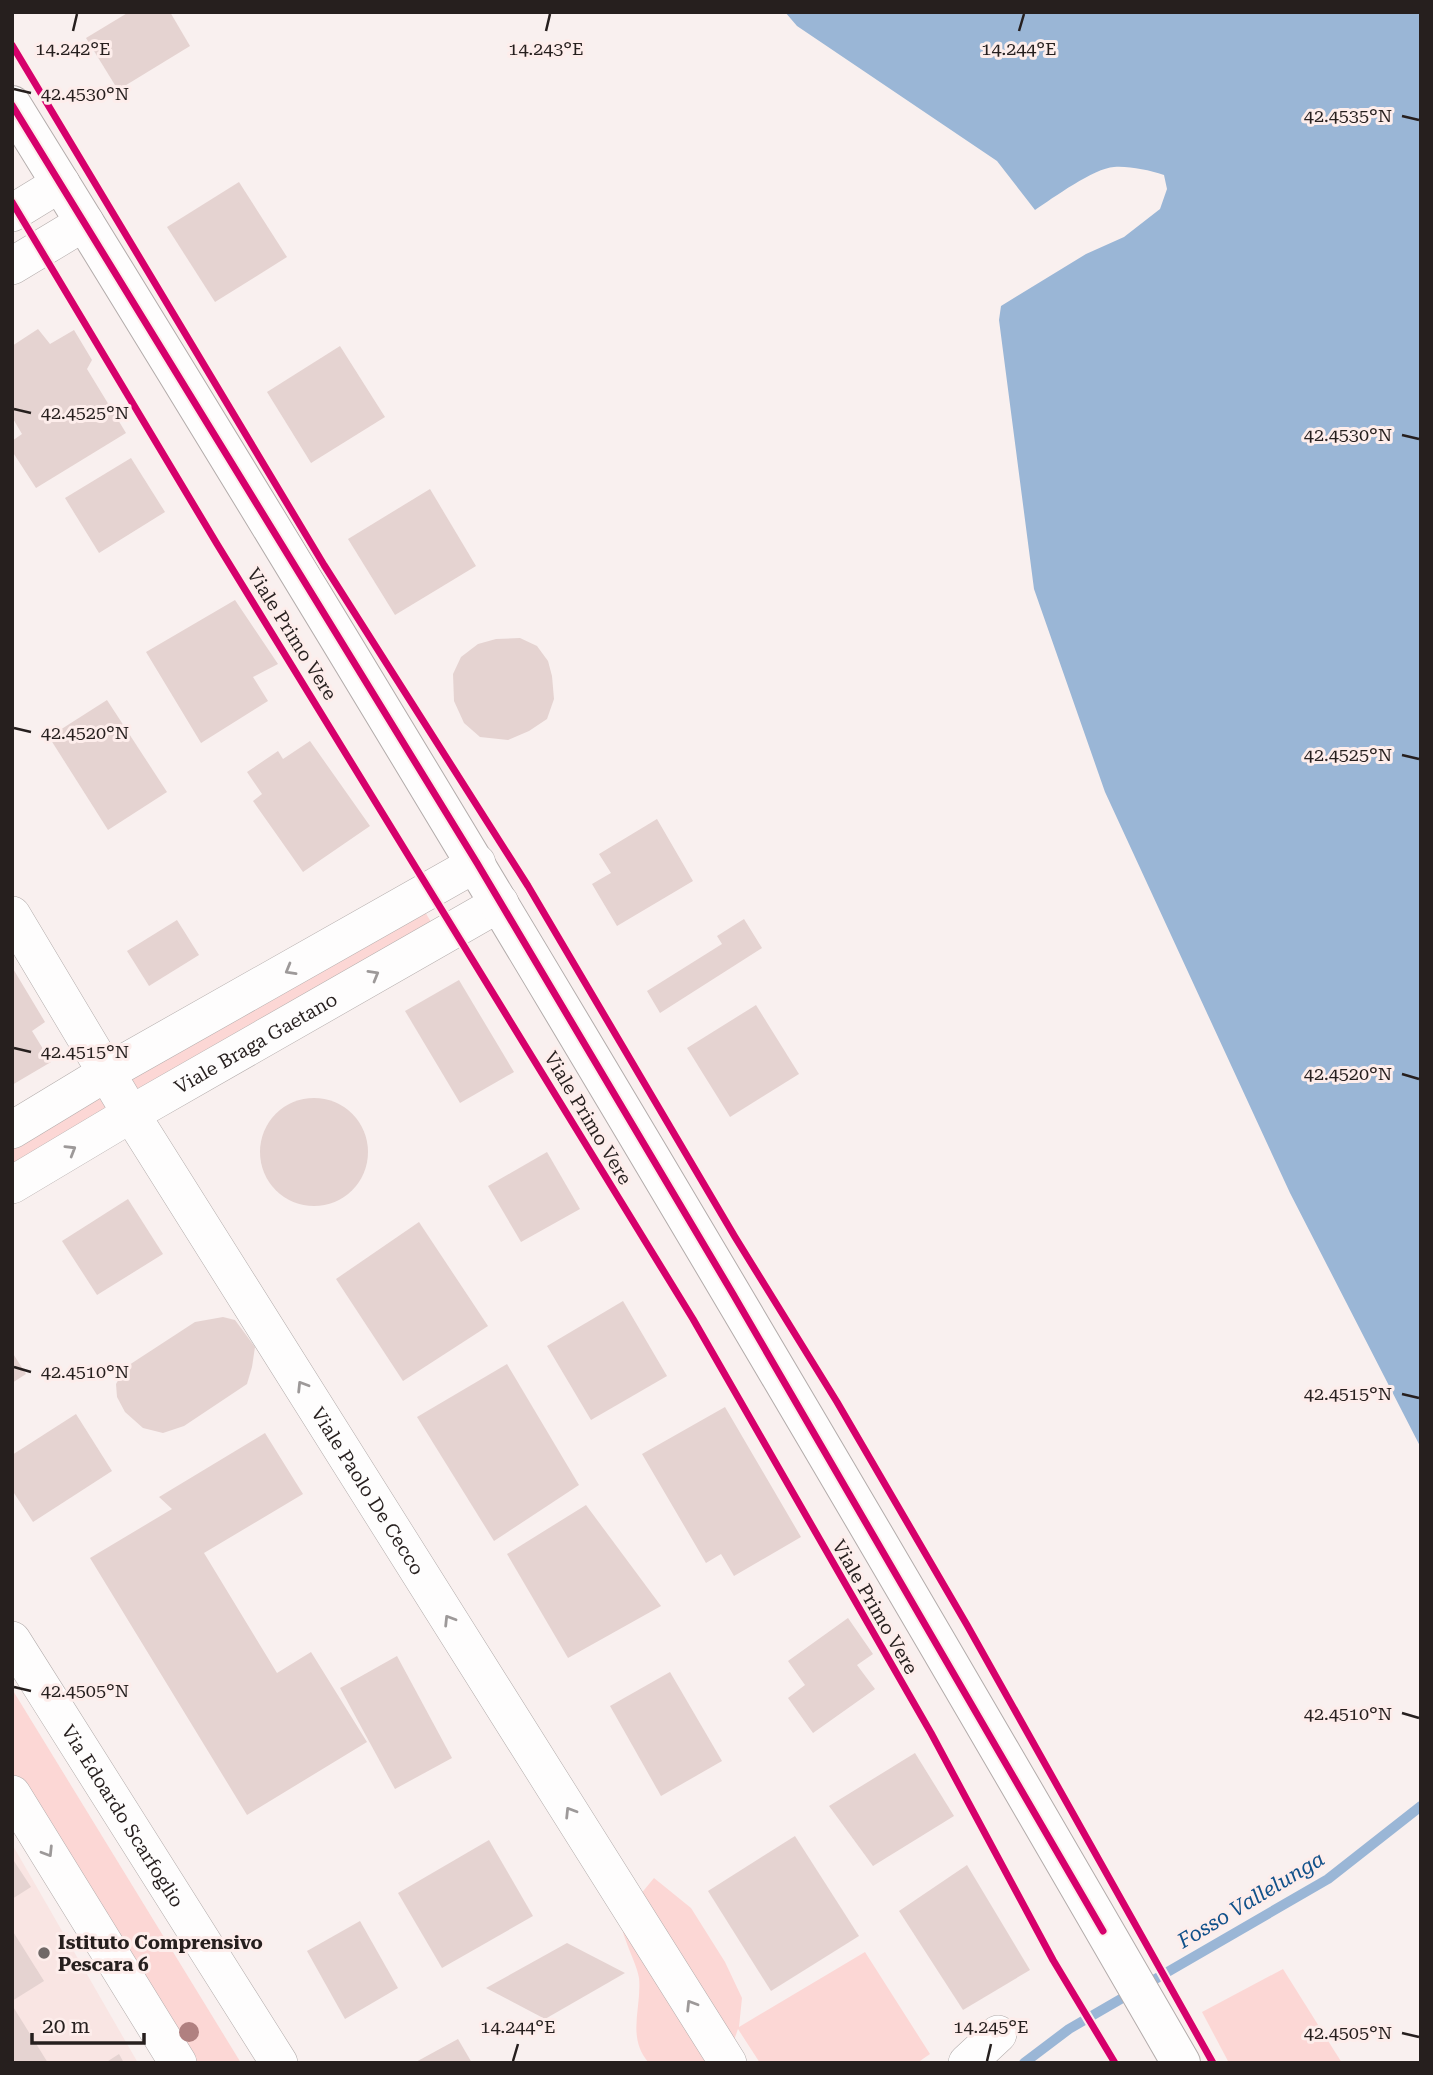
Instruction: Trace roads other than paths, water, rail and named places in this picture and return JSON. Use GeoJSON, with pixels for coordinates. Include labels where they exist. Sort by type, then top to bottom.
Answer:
{"type":"FeatureCollection","features":[{"type":"Feature","properties":{"kind":"street","name":"Viale Primo Vere"},"geometry":{"type":"LineString","coordinates":[[12,104],[477,863],[740,1306],[1181,2061]]}},
{"type":"Feature","properties":{"kind":"street"},"geometry":{"type":"LineString","coordinates":[[12,213],[61,183]]}},
{"type":"Feature","properties":{"kind":"street"},"geometry":{"type":"LineString","coordinates":[[12,266],[85,222]]}},
{"type":"Feature","properties":{"kind":"street"},"geometry":{"type":"LineString","coordinates":[[12,1130],[106,1073],[477,863]]}},
{"type":"Feature","properties":{"kind":"street","name":"Viale Braga Gaetano"},"geometry":{"type":"LineString","coordinates":[[12,1185],[500,903]]}},
{"type":"Feature","properties":{"kind":"street","name":"Viale Paolo De Cecco"},"geometry":{"type":"LineString","coordinates":[[12,915],[131,1114],[728,2063]]}},
{"type":"Feature","properties":{"kind":"street","name":"Via Edoardo Scarfoglio"},"geometry":{"type":"LineString","coordinates":[[12,1640],[279,2063]]}},
{"type":"Feature","properties":{"kind":"street"},"geometry":{"type":"LineString","coordinates":[[12,1794],[178,2063]]}},
{"type":"Feature","properties":{"kind":"street"},"geometry":{"type":"LineString","coordinates":[[967,2063],[998,2034]]}},
{"type":"Feature","properties":{"kind":"water"},"geometry":{"type":"Polygon","coordinates":[[[785,12],[1421,12],[1421,1448],[1290,1193],[1105,792],[1034,589],[999,320],[1001,306],[1086,254],[1124,237],[1160,209],[1167,189],[1164,175],[1133,168],[1106,169],[1074,184],[1035,210],[997,161],[797,26],[785,12]]]}},
{"type":"Feature","properties":{"kind":"waterway","name":"Fosso Vallelunga"},"geometry":{"type":"LineString","coordinates":[[1024,2063],[1069,2029],[1328,1879],[1421,1806]]}},
{"type":"Feature","properties":{"kind":"place","name":"Istituto Comprensivo Pescara 6"},"geometry":{"type":"Point","coordinates":[44,1953]}}]}
